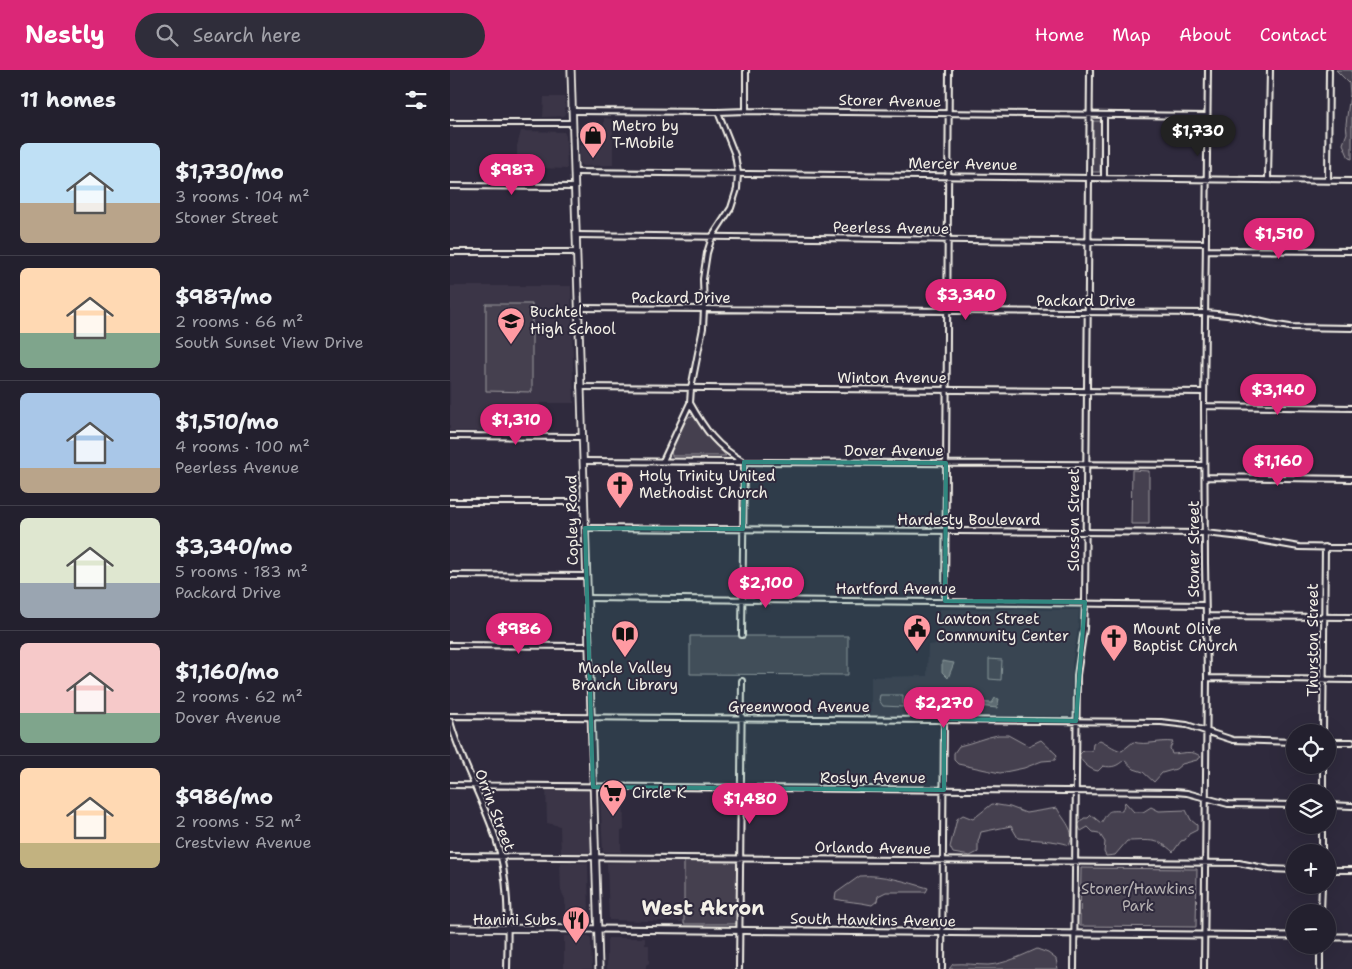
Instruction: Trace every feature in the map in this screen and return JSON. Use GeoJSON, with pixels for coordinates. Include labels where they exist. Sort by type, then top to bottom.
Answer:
{"type":"FeatureCollection","features":[{"type":"Feature","properties":{"kind":"main road","name":"Copley Road"},"geometry":{"type":"LineString","coordinates":[[570,70],[599,969]]}},
{"type":"Feature","properties":{"kind":"main road","name":"South Hawkins Avenue"},"geometry":{"type":"LineString","coordinates":[[450,928],[598,929]]}},
{"type":"Feature","properties":{"kind":"street"},"geometry":{"type":"LineString","coordinates":[[746,70],[746,110]]}},
{"type":"Feature","properties":{"kind":"street"},"geometry":{"type":"LineString","coordinates":[[945,601],[949,70]]}},
{"type":"Feature","properties":{"kind":"street","name":"Slosson Street"},"geometry":{"type":"LineString","coordinates":[[1074,969],[1077,675],[1084,630],[1085,602],[1090,70]]}},
{"type":"Feature","properties":{"kind":"street"},"geometry":{"type":"LineString","coordinates":[[1206,243],[1208,70]]}},
{"type":"Feature","properties":{"kind":"street"},"geometry":{"type":"LineString","coordinates":[[1268,179],[1270,70]]}},
{"type":"Feature","properties":{"kind":"street"},"geometry":{"type":"LineString","coordinates":[[1328,180],[1329,70]]}},
{"type":"Feature","properties":{"kind":"street","name":"Storer Avenue"},"geometry":{"type":"LineString","coordinates":[[572,111],[718,112],[746,110],[1208,116]]}},
{"type":"Feature","properties":{"kind":"street"},"geometry":{"type":"LineString","coordinates":[[663,461],[690,403],[691,388],[703,328],[703,272],[705,260],[712,237],[731,208],[736,189],[738,173],[734,151],[718,112]]}},
{"type":"Feature","properties":{"kind":"street"},"geometry":{"type":"LineString","coordinates":[[1104,116],[1104,177]]}},
{"type":"Feature","properties":{"kind":"street"},"geometry":{"type":"LineString","coordinates":[[450,123],[572,124]]}},
{"type":"Feature","properties":{"kind":"street","name":"Mercer Avenue"},"geometry":{"type":"LineString","coordinates":[[574,172],[1352,180]]}},
{"type":"Feature","properties":{"kind":"street"},"geometry":{"type":"LineString","coordinates":[[450,186],[574,187]]}},
{"type":"Feature","properties":{"kind":"street","name":"Peerless Avenue"},"geometry":{"type":"LineString","coordinates":[[576,235],[1206,243]]}},
{"type":"Feature","properties":{"kind":"street","name":"Stoner Street"},"geometry":{"type":"LineString","coordinates":[[1204,969],[1207,678],[1204,476],[1206,243]]}},
{"type":"Feature","properties":{"kind":"street"},"geometry":{"type":"LineString","coordinates":[[1206,250],[1352,251]]}},
{"type":"Feature","properties":{"kind":"street"},"geometry":{"type":"LineString","coordinates":[[450,252],[576,252]]}},
{"type":"Feature","properties":{"kind":"street","name":"Packard Drive"},"geometry":{"type":"LineString","coordinates":[[578,308],[1206,314],[1237,316],[1290,327],[1352,328]]}},
{"type":"Feature","properties":{"kind":"street","name":"Winton Avenue"},"geometry":{"type":"LineString","coordinates":[[580,387],[1204,392]]}},
{"type":"Feature","properties":{"kind":"street"},"geometry":{"type":"LineString","coordinates":[[690,403],[715,441],[726,451],[744,462],[742,635]]}},
{"type":"Feature","properties":{"kind":"street"},"geometry":{"type":"LineString","coordinates":[[1204,406],[1352,408]]}},
{"type":"Feature","properties":{"kind":"street"},"geometry":{"type":"LineString","coordinates":[[450,436],[582,437]]}},
{"type":"Feature","properties":{"kind":"street","name":"Dover Avenue"},"geometry":{"type":"LineString","coordinates":[[583,460],[1204,465]]}},
{"type":"Feature","properties":{"kind":"street"},"geometry":{"type":"LineString","coordinates":[[1204,476],[1352,479]]}},
{"type":"Feature","properties":{"kind":"street"},"geometry":{"type":"LineString","coordinates":[[450,502],[584,502]]}},
{"type":"Feature","properties":{"kind":"street","name":"Hardesty Boulevard"},"geometry":{"type":"LineString","coordinates":[[584,528],[1205,533],[1242,537],[1284,545],[1352,548]]}},
{"type":"Feature","properties":{"kind":"street","name":"Thurston Street"},"geometry":{"type":"LineString","coordinates":[[1323,724],[1325,547]]}},
{"type":"Feature","properties":{"kind":"street"},"geometry":{"type":"LineString","coordinates":[[450,575],[586,576]]}},
{"type":"Feature","properties":{"kind":"street","name":"Hartford Avenue"},"geometry":{"type":"LineString","coordinates":[[587,598],[1085,602],[1205,605]]}},
{"type":"Feature","properties":{"kind":"street"},"geometry":{"type":"LineString","coordinates":[[1206,616],[1352,617]]}},
{"type":"Feature","properties":{"kind":"street"},"geometry":{"type":"LineString","coordinates":[[450,645],[588,646]]}},
{"type":"Feature","properties":{"kind":"street"},"geometry":{"type":"LineString","coordinates":[[1207,678],[1352,680]]}},
{"type":"Feature","properties":{"kind":"street"},"geometry":{"type":"LineString","coordinates":[[739,969],[742,681]]}},
{"type":"Feature","properties":{"kind":"street","name":"Greenwood Avenue"},"geometry":{"type":"LineString","coordinates":[[450,716],[944,719],[1176,723],[1221,737],[1240,740],[1286,742]]}},
{"type":"Feature","properties":{"kind":"street"},"geometry":{"type":"LineString","coordinates":[[942,969],[944,719]]}},
{"type":"Feature","properties":{"kind":"street","name":"Orrin Street"},"geometry":{"type":"LineString","coordinates":[[450,721],[457,744],[488,816],[501,856],[507,900],[507,969]]}},
{"type":"Feature","properties":{"kind":"street"},"geometry":{"type":"LineString","coordinates":[[1336,742],[1352,742]]}},
{"type":"Feature","properties":{"kind":"street","name":"Roslyn Avenue"},"geometry":{"type":"LineString","coordinates":[[450,785],[1175,792],[1228,804],[1286,805]]}},
{"type":"Feature","properties":{"kind":"street"},"geometry":{"type":"LineString","coordinates":[[1336,805],[1352,806]]}},
{"type":"Feature","properties":{"kind":"street","name":"Orlando Avenue"},"geometry":{"type":"LineString","coordinates":[[450,856],[1239,863],[1269,869],[1286,870]]}},
{"type":"Feature","properties":{"kind":"street"},"geometry":{"type":"LineString","coordinates":[[1336,870],[1352,870]]}},
{"type":"Feature","properties":{"kind":"street","name":"South Hawkins Avenue"},"geometry":{"type":"LineString","coordinates":[[598,929],[1286,936]]}},
{"type":"Feature","properties":{"kind":"street"},"geometry":{"type":"LineString","coordinates":[[1336,937],[1352,937]]}},
{"type":"Feature","properties":{"kind":"street"},"geometry":{"type":"LineString","coordinates":[[1320,954],[1320,969]]}},
{"type":"Feature","properties":{"kind":"highlighted area"},"geometry":{"type":"Polygon","coordinates":[[[744,462],[946,463],[945,601],[1085,602],[1076,721],[944,719],[944,790],[593,787],[585,528],[743,529],[744,462]]]}},
{"type":"Feature","properties":{"kind":"shaded area"},"geometry":{"type":"Polygon","coordinates":[[[544,97],[565,97],[564,116],[543,117],[544,97]]]}},
{"type":"Feature","properties":{"kind":"shaded area"},"geometry":{"type":"Polygon","coordinates":[[[604,118],[613,119],[613,165],[583,166],[580,164],[579,145],[604,144],[604,118]]]}},
{"type":"Feature","properties":{"kind":"shaded area"},"geometry":{"type":"Polygon","coordinates":[[[521,131],[564,132],[566,136],[567,169],[541,168],[541,171],[517,171],[517,146],[521,131]]]}},
{"type":"Feature","properties":{"kind":"shaded area","name":"Buchtel High School"},"geometry":{"type":"Polygon","coordinates":[[[450,286],[571,286],[574,403],[540,403],[540,431],[519,431],[520,404],[510,404],[509,431],[450,431],[450,286]]]}},
{"type":"Feature","properties":{"kind":"shaded area"},"geometry":{"type":"Polygon","coordinates":[[[940,609],[1079,610],[1072,663],[1071,716],[871,715],[871,677],[927,676],[928,645],[940,644],[940,609]]]}},
{"type":"Feature","properties":{"kind":"shaded area"},"geometry":{"type":"Polygon","coordinates":[[[942,661],[954,663],[948,678],[942,672],[942,661]]]}},
{"type":"Feature","properties":{"kind":"shaded area"},"geometry":{"type":"Polygon","coordinates":[[[995,698],[999,699],[997,708],[958,704],[954,701],[992,703],[995,698]]]}},
{"type":"Feature","properties":{"kind":"shaded area"},"geometry":{"type":"Polygon","coordinates":[[[546,786],[593,787],[595,857],[561,856],[560,826],[547,823],[546,786]]]}},
{"type":"Feature","properties":{"kind":"shaded area"},"geometry":{"type":"Polygon","coordinates":[[[623,792],[624,830],[621,831],[621,852],[603,852],[600,793],[623,792]]]}},
{"type":"Feature","properties":{"kind":"shaded area"},"geometry":{"type":"Polygon","coordinates":[[[684,861],[683,922],[609,920],[607,863],[684,861]]]}},
{"type":"Feature","properties":{"kind":"shaded area"},"geometry":{"type":"Polygon","coordinates":[[[560,862],[588,863],[589,921],[566,921],[565,899],[561,891],[560,862]]]}},
{"type":"Feature","properties":{"kind":"shaded area"},"geometry":{"type":"Polygon","coordinates":[[[564,936],[589,936],[591,940],[592,969],[564,969],[564,936]]]}},
{"type":"Feature","properties":{"kind":"shaded area"},"geometry":{"type":"Polygon","coordinates":[[[608,938],[645,938],[645,945],[649,945],[649,963],[646,965],[646,969],[607,969],[608,938]]]}},
{"type":"Feature","properties":{"kind":"green space"},"geometry":{"type":"Polygon","coordinates":[[[1336,70],[1352,70],[1352,159],[1349,158],[1343,144],[1347,133],[1349,83],[1336,70]]]}},
{"type":"Feature","properties":{"kind":"green space"},"geometry":{"type":"Polygon","coordinates":[[[1092,121],[1101,121],[1100,172],[1092,172],[1092,121]]]}},
{"type":"Feature","properties":{"kind":"green space"},"geometry":{"type":"Polygon","coordinates":[[[486,304],[532,304],[532,392],[486,391],[486,304]]]}},
{"type":"Feature","properties":{"kind":"green space"},"geometry":{"type":"Polygon","coordinates":[[[690,416],[695,417],[707,436],[726,456],[672,456],[671,451],[685,420],[690,416]]]}},
{"type":"Feature","properties":{"kind":"green space"},"geometry":{"type":"Polygon","coordinates":[[[1132,470],[1149,471],[1149,524],[1131,524],[1132,470]]]}},
{"type":"Feature","properties":{"kind":"green space"},"geometry":{"type":"Polygon","coordinates":[[[690,636],[848,636],[848,675],[690,674],[690,636]]]}},
{"type":"Feature","properties":{"kind":"green space"},"geometry":{"type":"Polygon","coordinates":[[[989,659],[1002,660],[1001,680],[989,679],[989,659]]]}},
{"type":"Feature","properties":{"kind":"green space"},"geometry":{"type":"Polygon","coordinates":[[[880,695],[903,695],[903,707],[883,706],[879,700],[880,695]]]}},
{"type":"Feature","properties":{"kind":"green space"},"geometry":{"type":"Polygon","coordinates":[[[998,735],[1008,735],[1028,746],[1041,740],[1057,755],[1055,760],[1042,761],[1024,768],[1000,773],[958,764],[954,760],[954,753],[959,746],[998,735]]]}},
{"type":"Feature","properties":{"kind":"green space"},"geometry":{"type":"Polygon","coordinates":[[[1100,740],[1122,751],[1133,742],[1173,742],[1170,748],[1172,754],[1194,753],[1201,757],[1182,764],[1176,769],[1162,773],[1154,782],[1143,772],[1134,769],[1124,760],[1115,766],[1103,766],[1098,771],[1086,765],[1079,755],[1083,751],[1092,751],[1093,744],[1100,740]]]}},
{"type":"Feature","properties":{"kind":"green space"},"geometry":{"type":"Polygon","coordinates":[[[1125,802],[1134,812],[1143,812],[1151,807],[1159,811],[1186,810],[1191,820],[1197,825],[1197,830],[1181,841],[1173,852],[1157,842],[1127,841],[1115,855],[1106,856],[1104,852],[1105,842],[1099,833],[1093,832],[1088,827],[1081,831],[1078,825],[1084,818],[1088,818],[1091,815],[1101,823],[1109,812],[1122,811],[1125,802]]]}},
{"type":"Feature","properties":{"kind":"green space"},"geometry":{"type":"Polygon","coordinates":[[[992,804],[1010,807],[1026,813],[1057,808],[1070,830],[1071,840],[1069,845],[1051,841],[1018,838],[1011,826],[981,832],[978,852],[970,856],[953,853],[950,847],[957,819],[963,815],[973,819],[992,804]]]}},
{"type":"Feature","properties":{"kind":"green space"},"geometry":{"type":"Polygon","coordinates":[[[684,861],[735,861],[737,864],[737,923],[684,924],[684,861]]]}},
{"type":"Feature","properties":{"kind":"green space","name":"Stoner/Hawkins Park"},"geometry":{"type":"Polygon","coordinates":[[[1081,868],[1197,869],[1196,927],[1080,926],[1081,868]]]}},
{"type":"Feature","properties":{"kind":"green space"},"geometry":{"type":"Polygon","coordinates":[[[860,876],[886,877],[928,888],[926,892],[886,892],[878,896],[877,901],[872,905],[835,899],[836,893],[860,876]]]}},
{"type":"Feature","properties":{"kind":"green space"},"geometry":{"type":"Polygon","coordinates":[[[1037,949],[1048,953],[1056,959],[1058,969],[949,969],[953,964],[988,965],[1001,963],[1037,949]]]}},
{"type":"Feature","properties":{"kind":"place","name":"Metro by T-Mobile"},"geometry":{"type":"Point","coordinates":[593,159]}},
{"type":"Feature","properties":{"kind":"place","name":"Buchtel High School"},"geometry":{"type":"Point","coordinates":[511,345]}},
{"type":"Feature","properties":{"kind":"place","name":"Holy Trinity United Methodist Church"},"geometry":{"type":"Point","coordinates":[620,509]}},
{"type":"Feature","properties":{"kind":"place","name":"Lawton Street Community Center"},"geometry":{"type":"Point","coordinates":[917,652]}},
{"type":"Feature","properties":{"kind":"place","name":"Maple Valley Branch Library"},"geometry":{"type":"Point","coordinates":[625,658]}},
{"type":"Feature","properties":{"kind":"place","name":"Mount Olive Baptist Church"},"geometry":{"type":"Point","coordinates":[1114,662]}},
{"type":"Feature","properties":{"kind":"place","name":"Circle K"},"geometry":{"type":"Point","coordinates":[613,817]}},
{"type":"Feature","properties":{"kind":"place","name":"Hanini Subs"},"geometry":{"type":"Point","coordinates":[576,944]}},
{"type":"Feature","properties":{"kind":"district","name":"West Akron"},"geometry":{"type":"Point","coordinates":[703,908]}}]}
